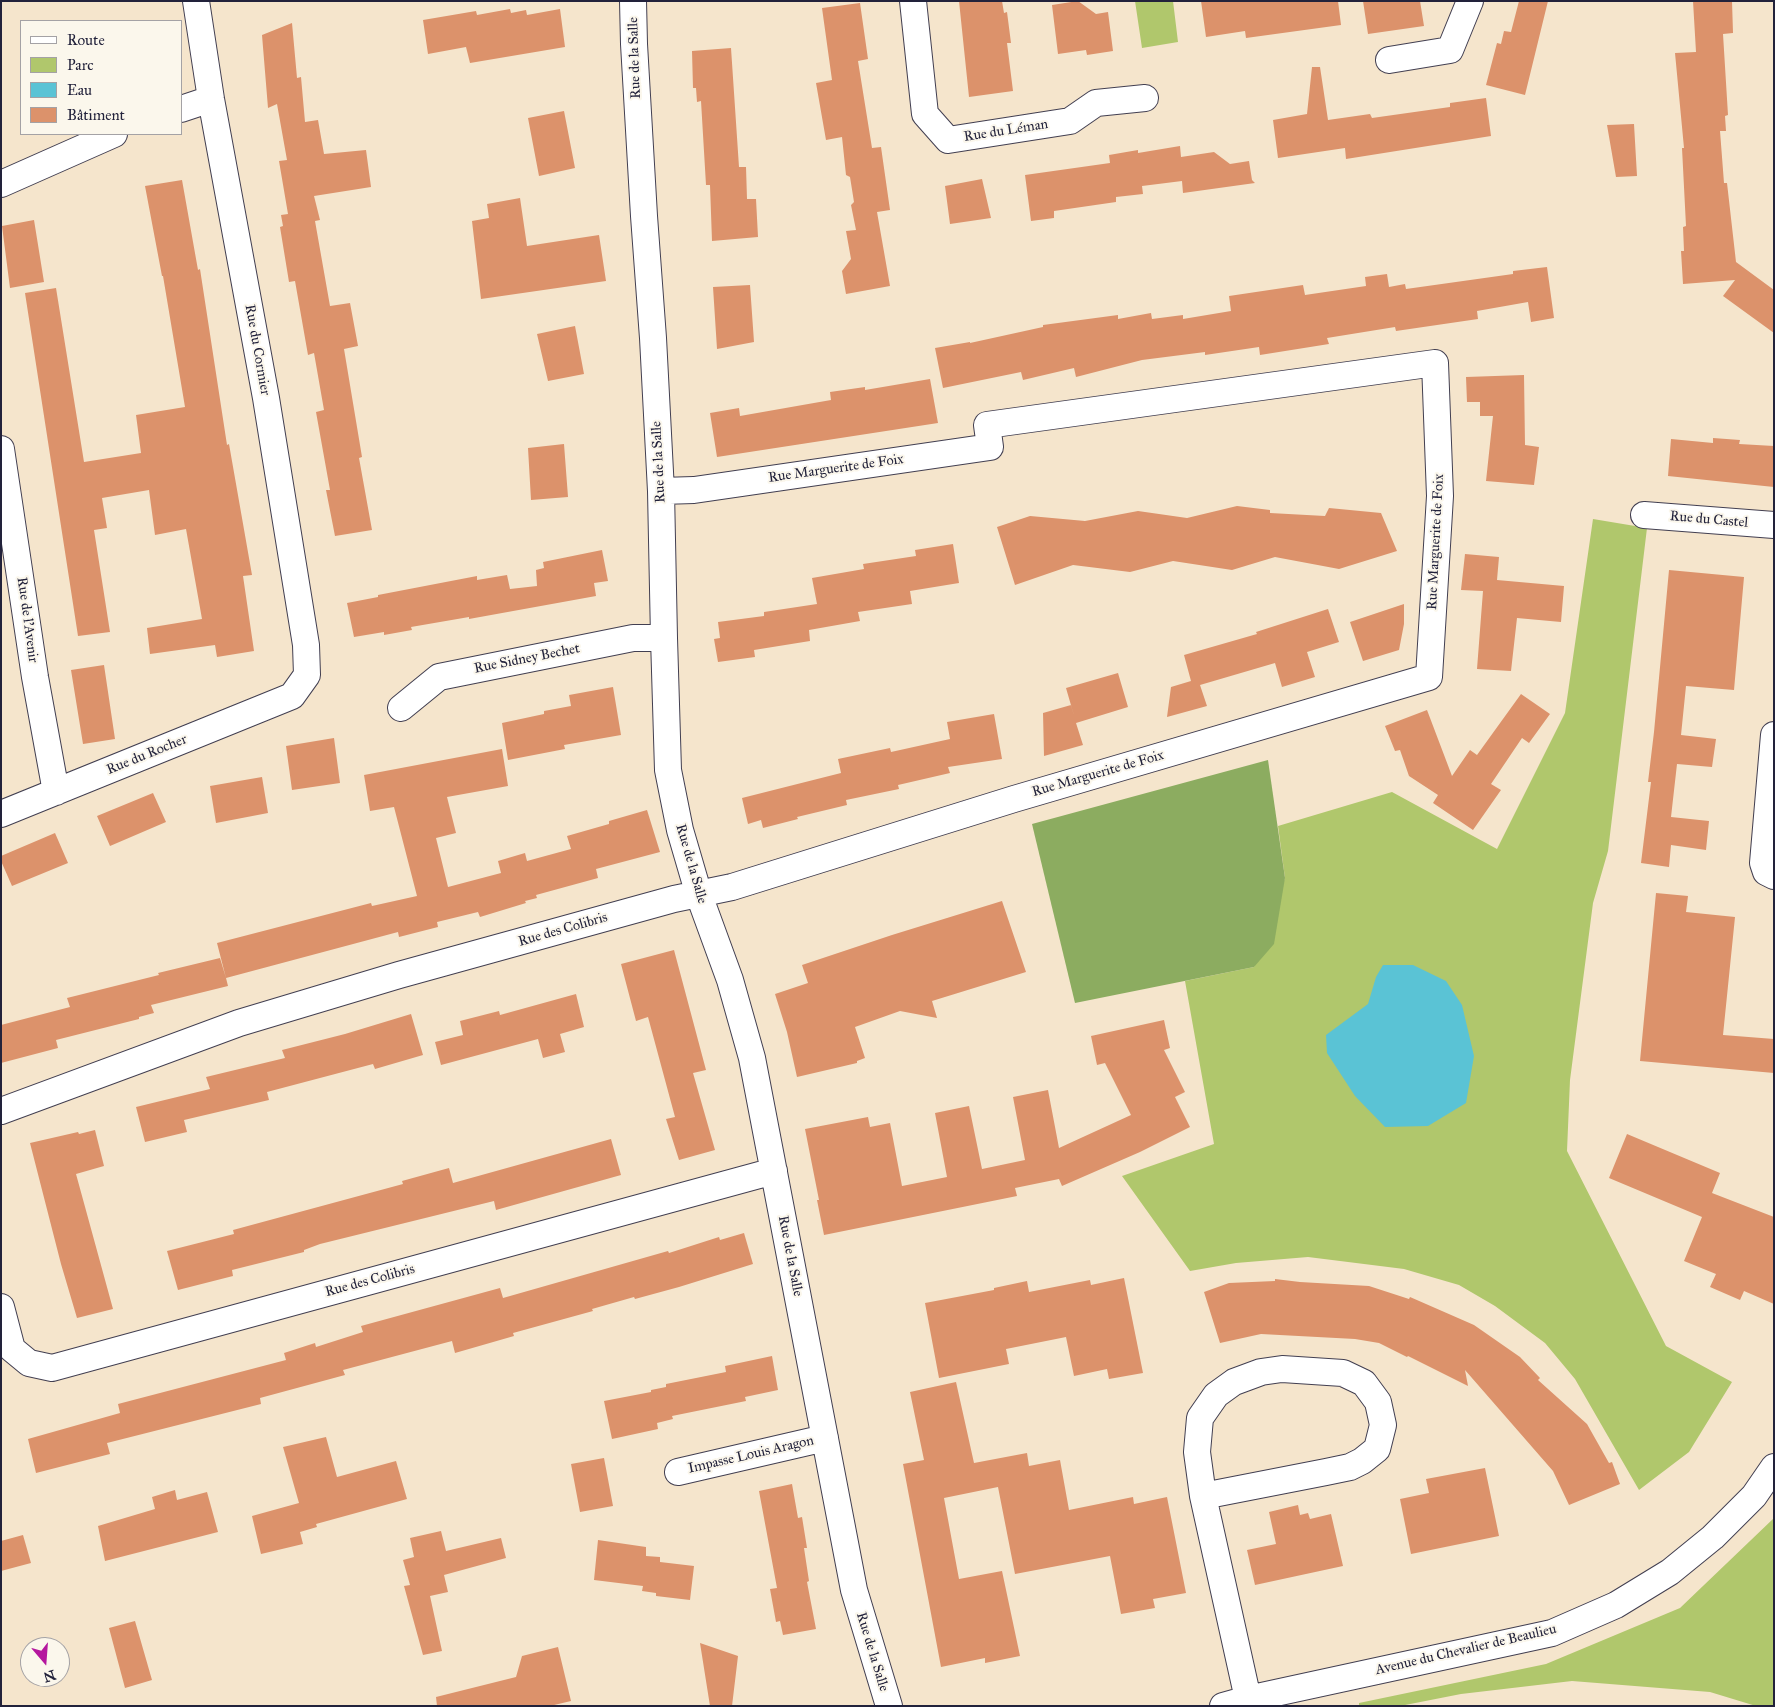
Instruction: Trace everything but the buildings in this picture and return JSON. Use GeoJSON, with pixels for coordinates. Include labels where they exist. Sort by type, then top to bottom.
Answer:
{"type":"FeatureCollection","features":[{"type":"Feature","properties":{"kind":"street","name":"Rue du Cormier"},"geometry":{"type":"LineString","coordinates":[[196,1],[211,99],[266,398],[306,645],[307,675],[292,696]]}},
{"type":"Feature","properties":{"kind":"street","name":"Rue de la Salle"},"geometry":{"type":"LineString","coordinates":[[633,1],[644,216],[654,338],[661,490],[668,770],[680,830],[699,895],[730,980],[752,1058],[854,1590],[889,1706]]}},
{"type":"Feature","properties":{"kind":"street","name":"Rue du Léman"},"geometry":{"type":"LineString","coordinates":[[913,1],[925,114],[948,140],[1070,121],[1096,103],[1145,98]]}},
{"type":"Feature","properties":{"kind":"street"},"geometry":{"type":"LineString","coordinates":[[1389,60],[1450,50],[1470,1]]}},
{"type":"Feature","properties":{"kind":"street"},"geometry":{"type":"LineString","coordinates":[[182,109],[211,99]]}},
{"type":"Feature","properties":{"kind":"street"},"geometry":{"type":"LineString","coordinates":[[1,184],[112,135]]}},
{"type":"Feature","properties":{"kind":"street","name":"Rue Marguerite de Foix"},"geometry":{"type":"LineString","coordinates":[[661,490],[694,490],[990,447],[987,425],[1435,363],[1440,496],[1429,677],[1014,799],[699,895]]}},
{"type":"Feature","properties":{"kind":"street","name":"Rue de l'Avenir"},"geometry":{"type":"LineString","coordinates":[[1,448],[35,677],[56,792]]}},
{"type":"Feature","properties":{"kind":"street","name":"Rue du Castel"},"geometry":{"type":"LineString","coordinates":[[1644,515],[1774,525]]}},
{"type":"Feature","properties":{"kind":"street","name":"Rue Sidney Bechet"},"geometry":{"type":"LineString","coordinates":[[401,708],[440,677],[633,638],[664,638]]}},
{"type":"Feature","properties":{"kind":"street","name":"Rue du Rocher"},"geometry":{"type":"LineString","coordinates":[[1,814],[292,696]]}},
{"type":"Feature","properties":{"kind":"street"},"geometry":{"type":"LineString","coordinates":[[1774,735],[1763,864],[1766,872],[1774,876]]}},
{"type":"Feature","properties":{"kind":"street","name":"Rue des Colibris"},"geometry":{"type":"LineString","coordinates":[[1,1111],[239,1023],[399,975],[674,899],[699,895]]}},
{"type":"Feature","properties":{"kind":"street","name":"Rue des Colibris"},"geometry":{"type":"LineString","coordinates":[[1,1307],[12,1349],[29,1363],[52,1368],[774,1171]]}},
{"type":"Feature","properties":{"kind":"street"},"geometry":{"type":"LineString","coordinates":[[1203,1496],[1350,1467],[1362,1461],[1377,1449],[1384,1425],[1378,1402],[1364,1382],[1343,1373],[1282,1369],[1261,1372],[1234,1382],[1216,1395],[1200,1418],[1197,1452],[1203,1496],[1248,1699]]}},
{"type":"Feature","properties":{"kind":"street","name":"Impasse Louis Aragon"},"geometry":{"type":"LineString","coordinates":[[678,1472],[825,1438]]}},
{"type":"Feature","properties":{"kind":"street","name":"Avenue du Chevalier de Beaulieu"},"geometry":{"type":"LineString","coordinates":[[1222,1706],[1552,1633],[1608,1608],[1670,1572],[1713,1537],[1754,1496],[1774,1468]]}},
{"type":"Feature","properties":{"kind":"green space"},"geometry":{"type":"Polygon","coordinates":[[[1135,1],[1173,1],[1178,42],[1142,48],[1135,1]]]}},
{"type":"Feature","properties":{"kind":"green space"},"geometry":{"type":"Polygon","coordinates":[[[1593,519],[1647,528],[1608,851],[1593,903],[1570,1080],[1567,1151],[1666,1346],[1732,1382],[1689,1452],[1639,1490],[1575,1379],[1545,1343],[1495,1306],[1459,1285],[1404,1269],[1308,1257],[1236,1263],[1190,1271],[1122,1176],[1214,1144],[1185,981],[1254,967],[1285,878],[1278,826],[1392,792],[1497,849],[1565,713],[1593,519]]]}},
{"type":"Feature","properties":{"kind":"green space"},"geometry":{"type":"Polygon","coordinates":[[[1268,760],[1285,878],[1274,944],[1254,967],[1075,1003],[1032,824],[1268,760]]]}},
{"type":"Feature","properties":{"kind":"green space"},"geometry":{"type":"Polygon","coordinates":[[[1774,1518],[1774,1706],[1756,1706],[1710,1692],[1572,1681],[1461,1694],[1400,1706],[1359,1706],[1359,1703],[1546,1664],[1680,1608],[1774,1518]]]}},
{"type":"Feature","properties":{"kind":"water"},"geometry":{"type":"Polygon","coordinates":[[[1383,965],[1413,965],[1446,981],[1462,1005],[1474,1056],[1466,1103],[1428,1126],[1385,1127],[1355,1096],[1327,1053],[1326,1035],[1368,1004],[1376,977],[1383,965]]]}}]}
